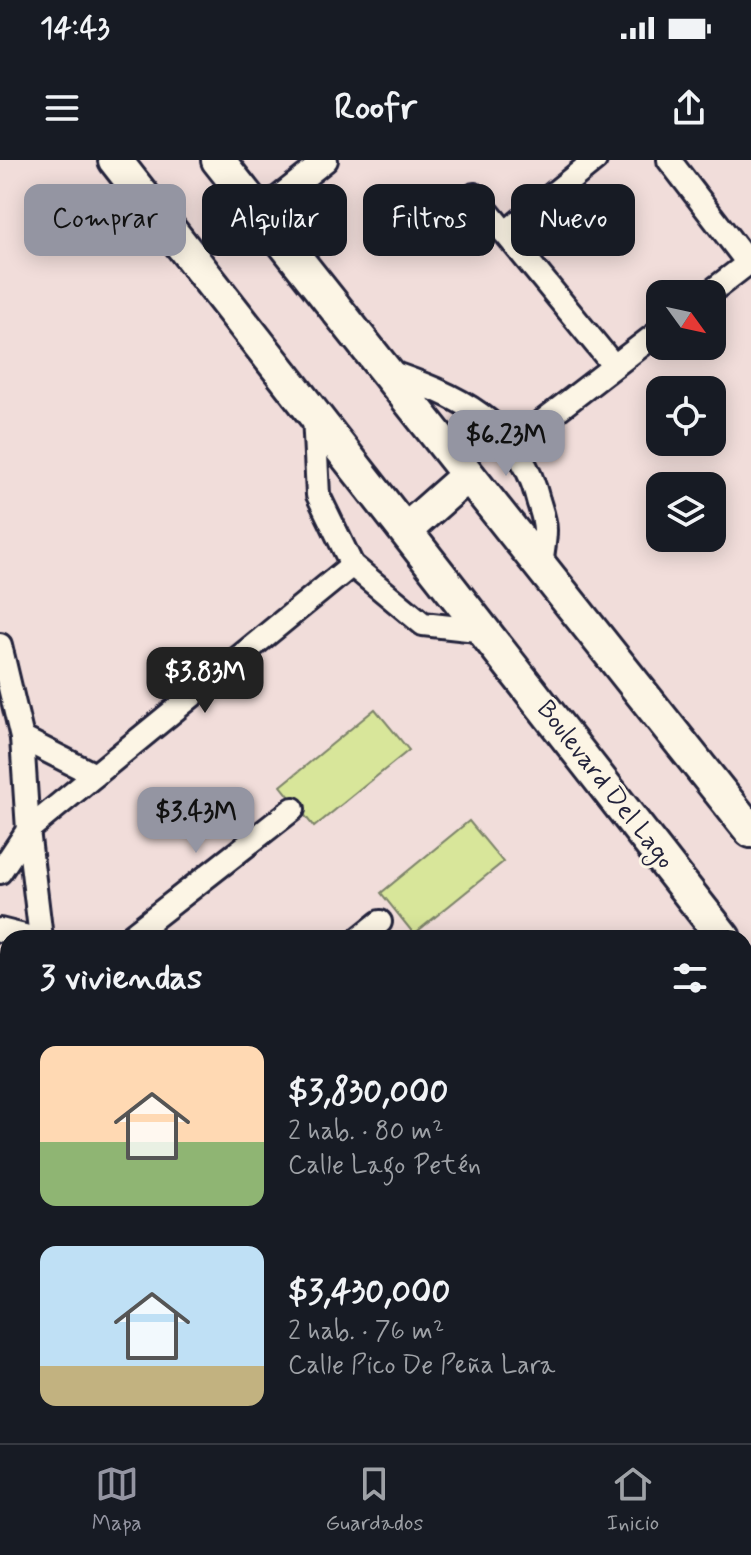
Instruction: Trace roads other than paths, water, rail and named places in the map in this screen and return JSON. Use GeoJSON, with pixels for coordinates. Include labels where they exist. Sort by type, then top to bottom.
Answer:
{"type":"FeatureCollection","features":[{"type":"Feature","properties":{"kind":"street","name":"Boulevard Del Lago"},"geometry":{"type":"LineString","coordinates":[[115,160],[718,930]]}},
{"type":"Feature","properties":{"kind":"street"},"geometry":{"type":"LineString","coordinates":[[218,160],[237,184]]}},
{"type":"Feature","properties":{"kind":"street"},"geometry":{"type":"LineString","coordinates":[[296,184],[326,160]]}},
{"type":"Feature","properties":{"kind":"street"},"geometry":{"type":"LineString","coordinates":[[505,233],[595,160]]}},
{"type":"Feature","properties":{"kind":"street"},"geometry":{"type":"LineString","coordinates":[[669,160],[750,262],[726,280]]}},
{"type":"Feature","properties":{"kind":"street"},"geometry":{"type":"LineString","coordinates":[[495,221],[614,366]]}},
{"type":"Feature","properties":{"kind":"street"},"geometry":{"type":"LineString","coordinates":[[293,256],[751,831]]}},
{"type":"Feature","properties":{"kind":"street"},"geometry":{"type":"LineString","coordinates":[[512,445],[646,342]]}},
{"type":"Feature","properties":{"kind":"street"},"geometry":{"type":"LineString","coordinates":[[385,371],[420,382],[454,398],[481,414],[512,445],[532,480],[545,528],[541,567]]}},
{"type":"Feature","properties":{"kind":"street"},"geometry":{"type":"LineString","coordinates":[[314,415],[318,495],[352,565],[423,624],[486,631]]}},
{"type":"Feature","properties":{"kind":"street"},"geometry":{"type":"LineString","coordinates":[[406,530],[468,475]]}},
{"type":"Feature","properties":{"kind":"street"},"geometry":{"type":"LineString","coordinates":[[0,872],[28,830],[352,565]]}},
{"type":"Feature","properties":{"kind":"street"},"geometry":{"type":"LineString","coordinates":[[0,645],[22,738],[28,830],[40,930]]}},
{"type":"Feature","properties":{"kind":"street"},"geometry":{"type":"LineString","coordinates":[[22,738],[95,775]]}},
{"type":"Feature","properties":{"kind":"street"},"geometry":{"type":"LineString","coordinates":[[138,930],[293,809]]}},
{"type":"Feature","properties":{"kind":"street"},"geometry":{"type":"LineString","coordinates":[[370,930],[380,922]]}}]}
